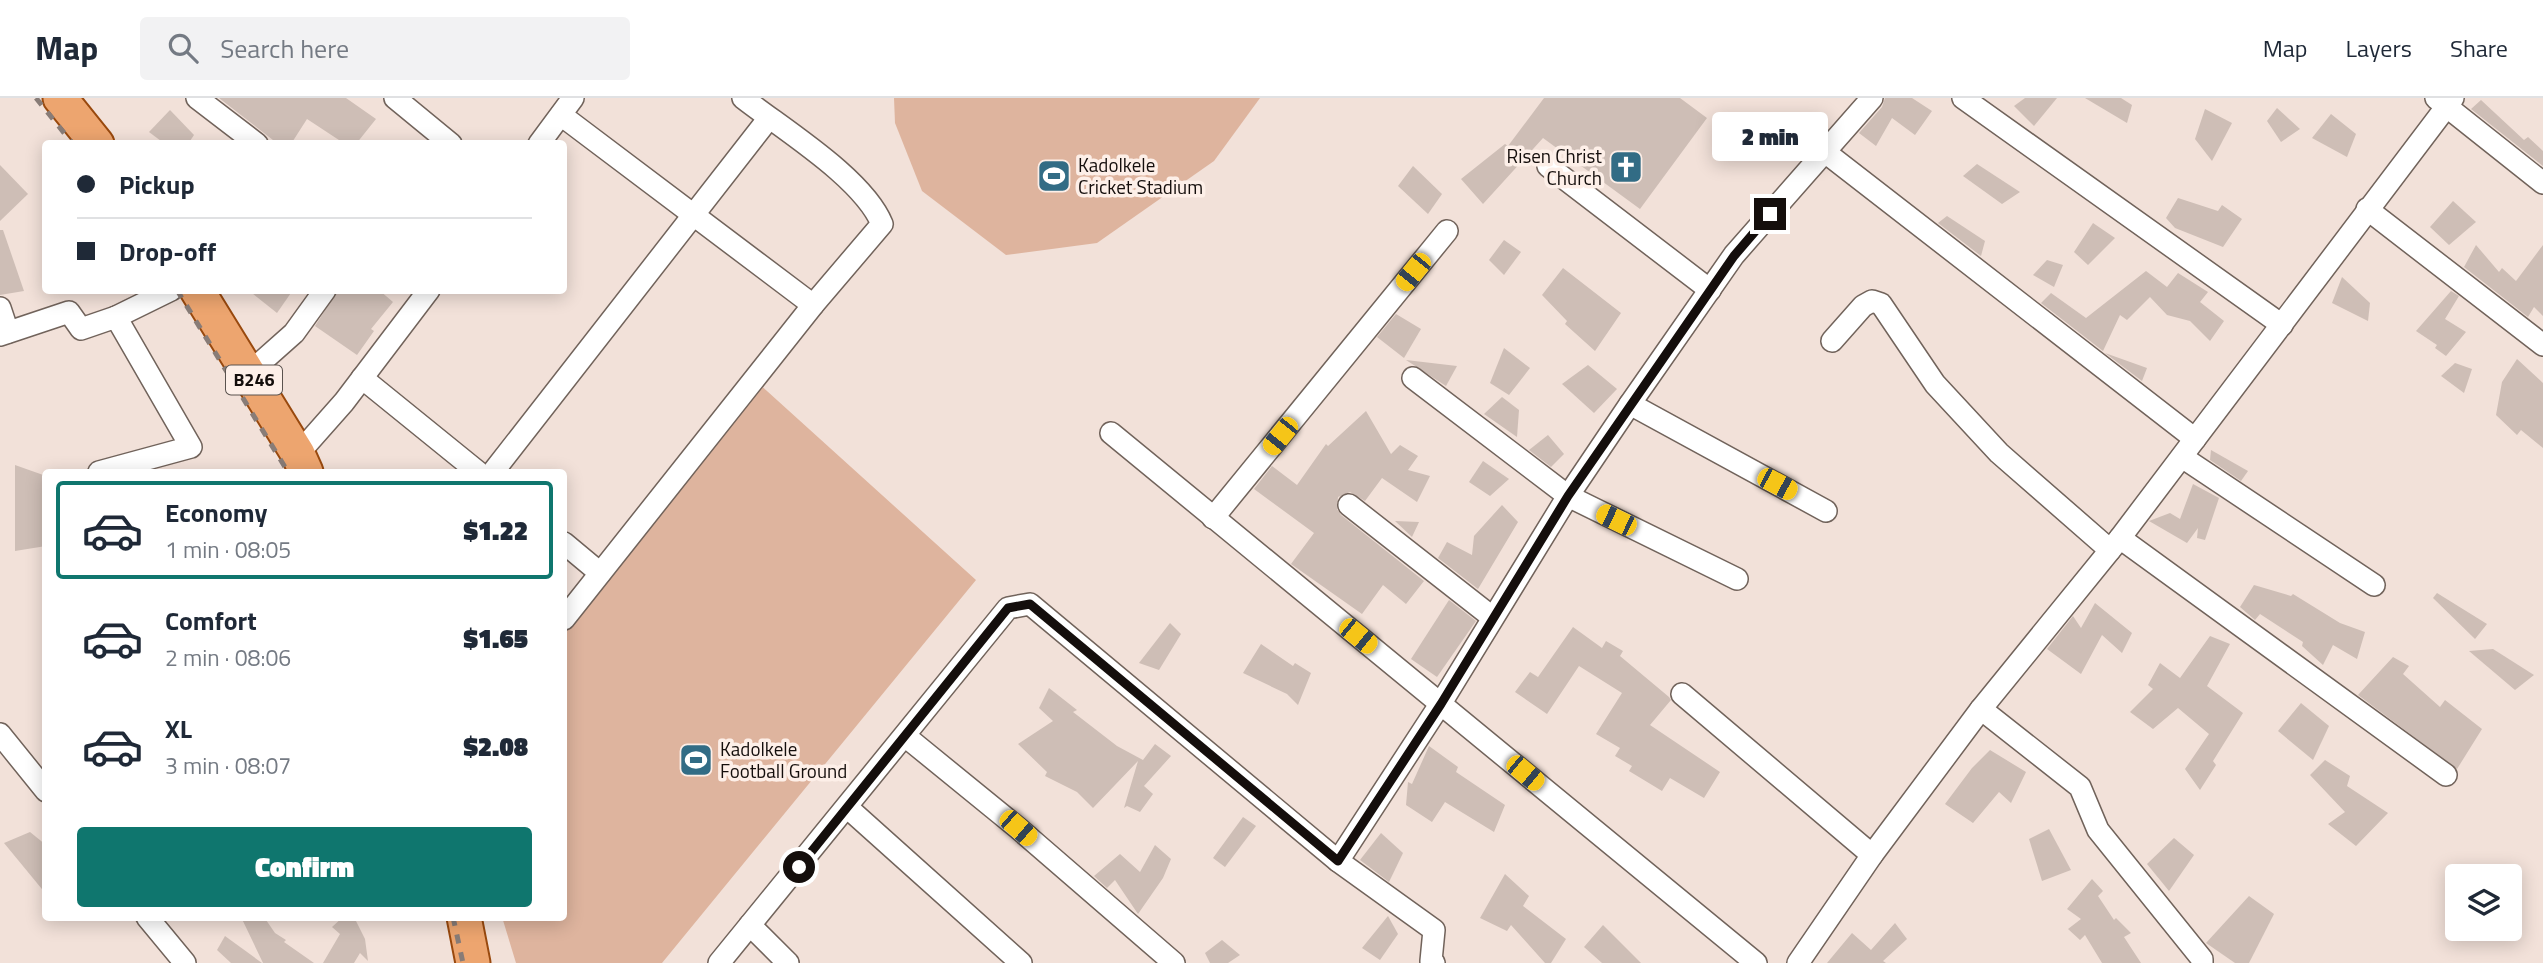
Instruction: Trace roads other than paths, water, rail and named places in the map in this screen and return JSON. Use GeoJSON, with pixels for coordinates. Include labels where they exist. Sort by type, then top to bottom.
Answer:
{"type":"FeatureCollection","features":[{"type":"Feature","properties":{"kind":"main road"},"geometry":{"type":"LineString","coordinates":[[60,98],[94,140]]}},
{"type":"Feature","properties":{"kind":"main road","name":"B246"},"geometry":{"type":"LineString","coordinates":[[200,294],[302,463]]}},
{"type":"Feature","properties":{"kind":"main road"},"geometry":{"type":"LineString","coordinates":[[465,921],[473,963]]}},
{"type":"Feature","properties":{"kind":"street"},"geometry":{"type":"LineString","coordinates":[[197,98],[252,140]]}},
{"type":"Feature","properties":{"kind":"street"},"geometry":{"type":"LineString","coordinates":[[395,98],[446,140]]}},
{"type":"Feature","properties":{"kind":"street"},"geometry":{"type":"LineString","coordinates":[[567,615],[813,305],[882,224],[876,209],[859,187],[743,98]]}},
{"type":"Feature","properties":{"kind":"street"},"geometry":{"type":"LineString","coordinates":[[1338,861],[1441,704],[1568,496],[1630,404],[1734,256],[1872,98]]}},
{"type":"Feature","properties":{"kind":"street"},"geometry":{"type":"LineString","coordinates":[[1963,98],[2282,325]]}},
{"type":"Feature","properties":{"kind":"street"},"geometry":{"type":"LineString","coordinates":[[1798,963],[1872,855],[1980,709],[2115,544],[2182,457],[2445,101],[2543,183]]}},
{"type":"Feature","properties":{"kind":"street"},"geometry":{"type":"LineString","coordinates":[[542,140],[569,103],[695,216],[813,305]]}},
{"type":"Feature","properties":{"kind":"street"},"geometry":{"type":"LineString","coordinates":[[495,469],[769,118]]}},
{"type":"Feature","properties":{"kind":"street"},"geometry":{"type":"LineString","coordinates":[[1825,152],[2195,439]]}},
{"type":"Feature","properties":{"kind":"street"},"geometry":{"type":"LineString","coordinates":[[1548,166],[1710,290]]}},
{"type":"Feature","properties":{"kind":"street"},"geometry":{"type":"LineString","coordinates":[[2367,209],[2543,345]]}},
{"type":"Feature","properties":{"kind":"street"},"geometry":{"type":"LineString","coordinates":[[1213,518],[1447,231]]}},
{"type":"Feature","properties":{"kind":"street"},"geometry":{"type":"LineString","coordinates":[[0,308],[4,334],[69,312],[81,329],[116,317],[163,294]]}},
{"type":"Feature","properties":{"kind":"street"},"geometry":{"type":"LineString","coordinates":[[249,373],[293,333],[322,294]]}},
{"type":"Feature","properties":{"kind":"street"},"geometry":{"type":"LineString","coordinates":[[302,463],[426,294]]}},
{"type":"Feature","properties":{"kind":"street"},"geometry":{"type":"LineString","coordinates":[[1832,341],[1863,306],[1872,301],[1881,304],[1935,384],[1999,453],[2115,544],[2446,775]]}},
{"type":"Feature","properties":{"kind":"street"},"geometry":{"type":"LineString","coordinates":[[110,469],[191,447],[116,317]]}},
{"type":"Feature","properties":{"kind":"street"},"geometry":{"type":"LineString","coordinates":[[362,378],[474,469]]}},
{"type":"Feature","properties":{"kind":"street"},"geometry":{"type":"LineString","coordinates":[[1413,378],[1568,496],[1737,579]]}},
{"type":"Feature","properties":{"kind":"street"},"geometry":{"type":"LineString","coordinates":[[1630,404],[1826,511]]}},
{"type":"Feature","properties":{"kind":"street"},"geometry":{"type":"LineString","coordinates":[[1111,433],[1756,963]]}},
{"type":"Feature","properties":{"kind":"street"},"geometry":{"type":"LineString","coordinates":[[2182,457],[2374,584]]}},
{"type":"Feature","properties":{"kind":"street"},"geometry":{"type":"LineString","coordinates":[[1349,505],[1492,617]]}},
{"type":"Feature","properties":{"kind":"street"},"geometry":{"type":"LineString","coordinates":[[567,545],[600,573]]}},
{"type":"Feature","properties":{"kind":"street"},"geometry":{"type":"LineString","coordinates":[[719,963],[848,808],[1008,608],[1030,604],[1338,861],[1434,930],[1432,962]]}},
{"type":"Feature","properties":{"kind":"street"},"geometry":{"type":"LineString","coordinates":[[1682,694],[1872,855]]}},
{"type":"Feature","properties":{"kind":"street"},"geometry":{"type":"LineString","coordinates":[[1980,709],[2080,787],[2098,830],[2202,958],[2202,963]]}},
{"type":"Feature","properties":{"kind":"street"},"geometry":{"type":"LineString","coordinates":[[0,734],[42,786]]}},
{"type":"Feature","properties":{"kind":"street"},"geometry":{"type":"LineString","coordinates":[[905,736],[1018,828],[1174,963]]}},
{"type":"Feature","properties":{"kind":"street"},"geometry":{"type":"LineString","coordinates":[[848,808],[1021,963]]}},
{"type":"Feature","properties":{"kind":"street"},"geometry":{"type":"LineString","coordinates":[[151,921],[185,963]]}},
{"type":"Feature","properties":{"kind":"street"},"geometry":{"type":"LineString","coordinates":[[750,925],[788,963]]}},
{"type":"Feature","properties":{"kind":"railway"},"geometry":{"type":"LineString","coordinates":[[36,98],[70,140]]}},
{"type":"Feature","properties":{"kind":"railway"},"geometry":{"type":"LineString","coordinates":[[179,294],[286,469]]}},
{"type":"Feature","properties":{"kind":"railway"},"geometry":{"type":"LineString","coordinates":[[454,921],[463,963]]}},
{"type":"Feature","properties":{"kind":"place","name":"Risen Christ Church"},"geometry":{"type":"Point","coordinates":[1626,167]}},
{"type":"Feature","properties":{"kind":"place","name":"Kadolkele Cricket Stadium"},"geometry":{"type":"Point","coordinates":[1054,176]}},
{"type":"Feature","properties":{"kind":"place","name":"Kadolkele Football Ground"},"geometry":{"type":"Point","coordinates":[696,760]}}]}
